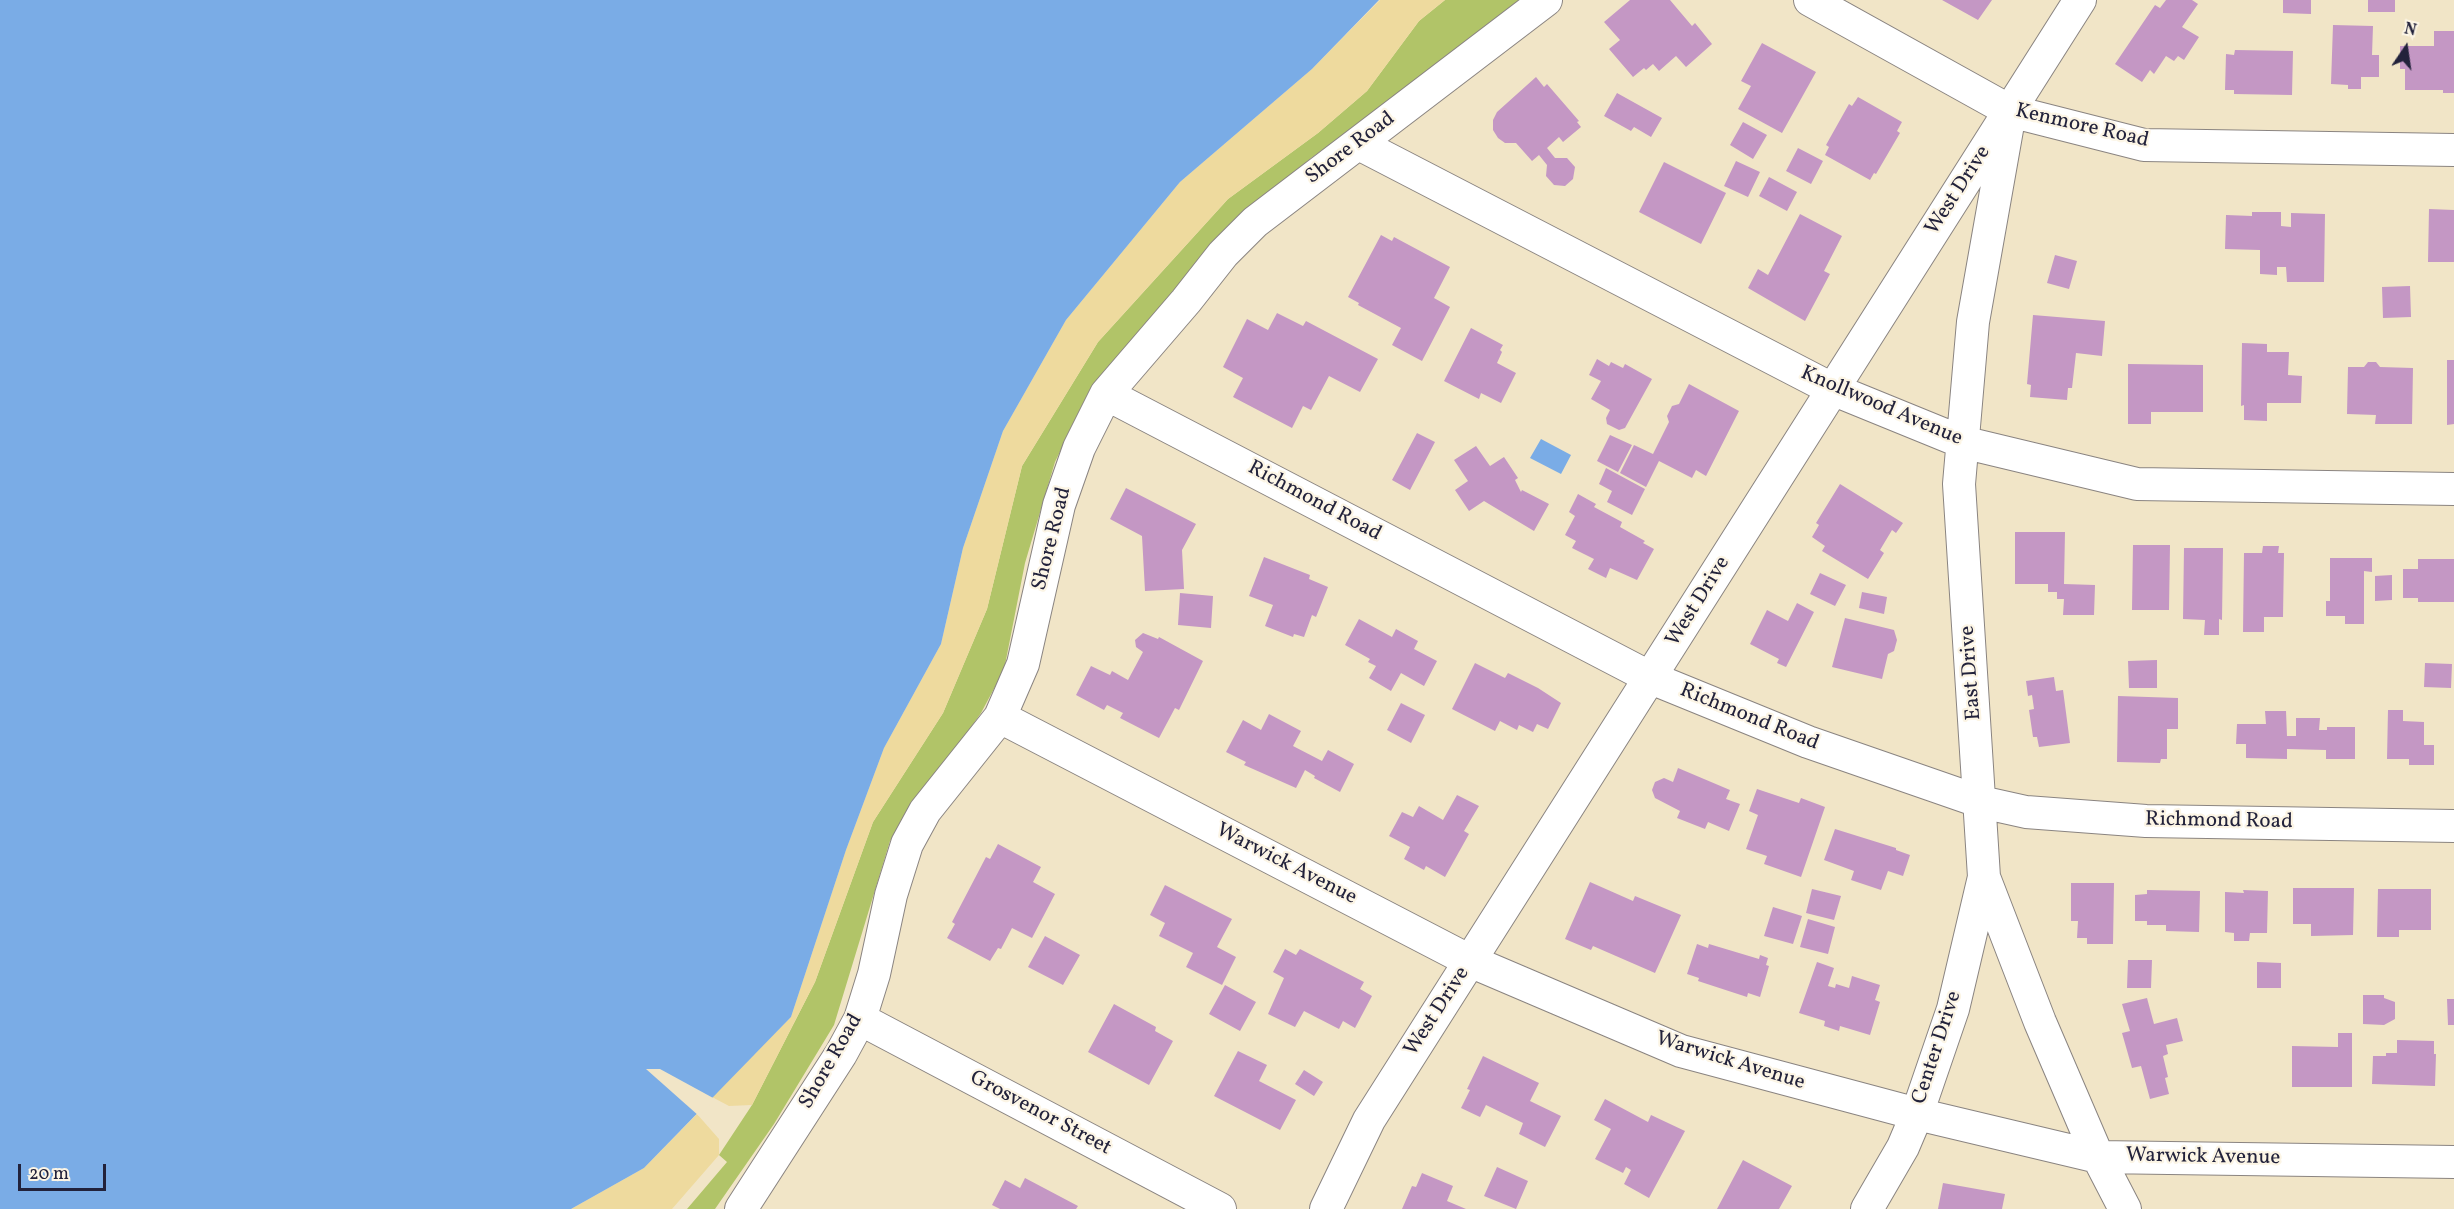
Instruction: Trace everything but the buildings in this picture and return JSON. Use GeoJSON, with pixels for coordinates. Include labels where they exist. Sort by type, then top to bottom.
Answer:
{"type":"FeatureCollection","features":[{"type":"Feature","properties":{"kind":"street","name":"Shore Road"},"geometry":{"type":"LineString","coordinates":[[741,1209],[841,1054],[860,1019],[874,974],[891,895],[907,844],[925,811],[1000,717],[1023,664],[1059,505],[1079,448],[1106,394],[1223,254],[1255,222],[1546,0]]}},
{"type":"Feature","properties":{"kind":"street","name":"Kenmore Road"},"geometry":{"type":"LineString","coordinates":[[1810,0],[2010,111],[2144,145],[2454,150]]}},
{"type":"Feature","properties":{"kind":"street","name":"West Drive"},"geometry":{"type":"LineString","coordinates":[[1326,1209],[1369,1120],[1652,678],[1832,389],[2080,0]]}},
{"type":"Feature","properties":{"kind":"street","name":"East Drive"},"geometry":{"type":"LineString","coordinates":[[2010,111],[1973,322],[1959,484],[1984,877],[2040,1022],[2097,1157],[2125,1209]]}},
{"type":"Feature","properties":{"kind":"street","name":"Knollwood Avenue"},"geometry":{"type":"LineString","coordinates":[[1359,144],[1832,389],[1962,442],[2137,484],[2454,489]]}},
{"type":"Feature","properties":{"kind":"street","name":"Richmond Road"},"geometry":{"type":"LineString","coordinates":[[1106,394],[1652,678],[1808,742],[1981,802],[2026,812],[2146,821],[2454,826]]}},
{"type":"Feature","properties":{"kind":"street","name":"Warwick Avenue"},"geometry":{"type":"LineString","coordinates":[[1000,717],[1470,961],[1681,1051],[1917,1114],[2097,1157],[2454,1162]]}},
{"type":"Feature","properties":{"kind":"street","name":"Center Drive"},"geometry":{"type":"LineString","coordinates":[[1867,1209],[1903,1147],[1917,1114],[1953,1009],[1984,877]]}},
{"type":"Feature","properties":{"kind":"street","name":"Grosvenor Street"},"geometry":{"type":"LineString","coordinates":[[860,1019],[1220,1209]]}},
{"type":"Feature","properties":{"kind":"green space"},"geometry":{"type":"Polygon","coordinates":[[[1445,0],[1524,0],[1437,69],[1311,158],[1218,242],[1091,388],[1055,462],[1025,563],[1004,670],[981,713],[890,841],[834,1025],[774,1124],[715,1209],[687,1209],[727,1162],[719,1155],[752,1105],[815,982],[873,822],[943,713],[987,609],[1022,466],[1098,342],[1228,199],[1318,133],[1367,91],[1419,21],[1445,0]]]}},
{"type":"Feature","properties":{"kind":"sand"},"geometry":{"type":"Polygon","coordinates":[[[1380,0],[1445,0],[1419,21],[1367,91],[1318,133],[1228,199],[1098,342],[1022,466],[987,609],[943,713],[873,822],[815,982],[752,1105],[729,1106],[712,1097],[791,1017],[846,850],[884,748],[941,644],[963,548],[1003,431],[1066,320],[1180,182],[1312,69],[1380,0]]]}},
{"type":"Feature","properties":{"kind":"sand"},"geometry":{"type":"Polygon","coordinates":[[[697,1114],[719,1139],[719,1155],[672,1209],[571,1209],[644,1168],[697,1114]]]}},
{"type":"Feature","properties":{"kind":"water"},"geometry":{"type":"Polygon","coordinates":[[[0,0],[1379,0],[1312,69],[1180,182],[1066,320],[1003,431],[963,548],[941,644],[884,748],[846,850],[791,1017],[644,1168],[571,1209],[0,1209],[0,0]]]}},
{"type":"Feature","properties":{"kind":"water"},"geometry":{"type":"Polygon","coordinates":[[[1541,439],[1571,455],[1561,474],[1530,458],[1541,439]]]}},
{"type":"Feature","properties":{"kind":"pier"},"geometry":{"type":"Polygon","coordinates":[[[646,1069],[660,1069],[715,1099],[699,1116],[646,1069]]]}}]}
